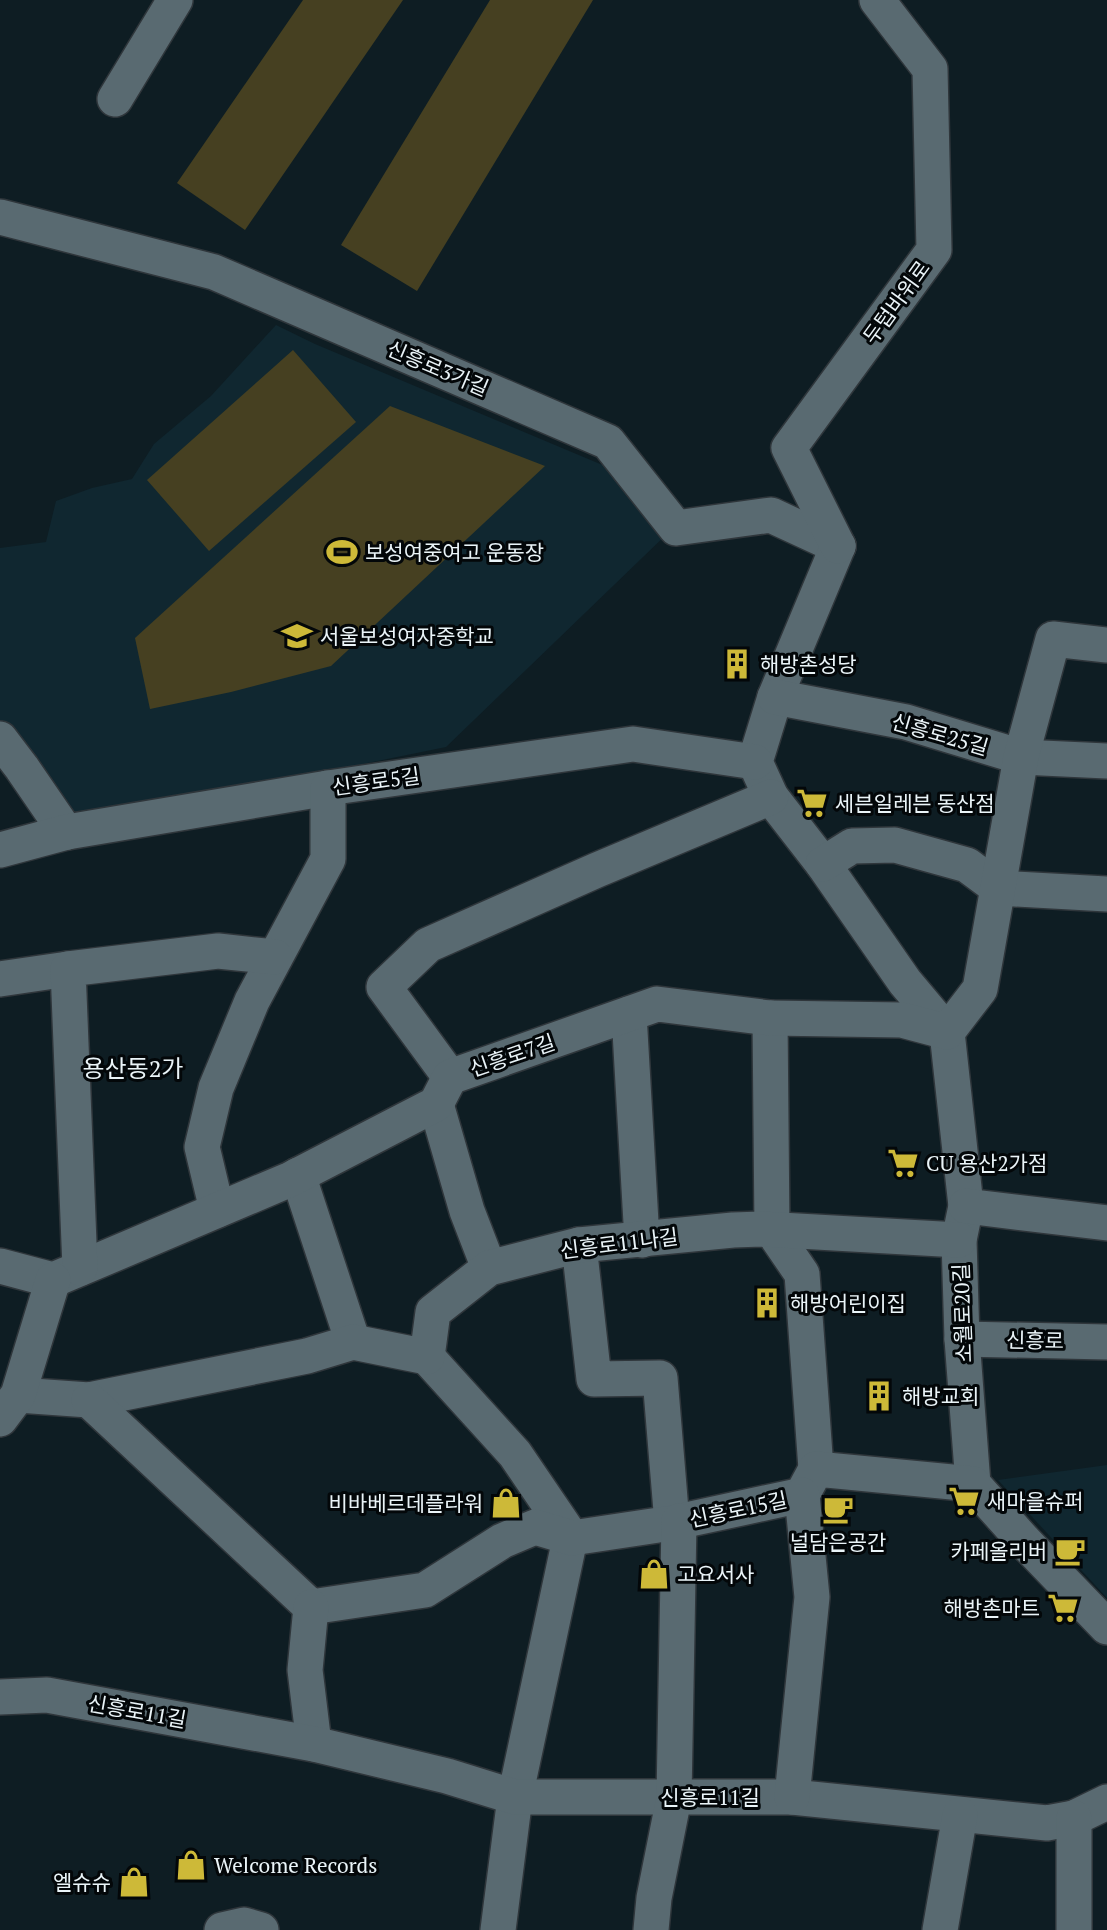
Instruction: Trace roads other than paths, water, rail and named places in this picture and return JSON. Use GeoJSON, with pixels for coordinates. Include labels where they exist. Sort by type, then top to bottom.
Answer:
{"type":"FeatureCollection","features":[{"type":"Feature","properties":{"kind":"street"},"geometry":{"type":"LineString","coordinates":[[115,99],[175,0]]}},
{"type":"Feature","properties":{"kind":"street","name":"두텁바위로"},"geometry":{"type":"LineString","coordinates":[[838,546],[789,448],[934,250],[930,69],[877,0]]}},
{"type":"Feature","properties":{"kind":"street","name":"신흥로3가길"},"geometry":{"type":"LineString","coordinates":[[0,217],[214,272],[608,442],[676,528],[771,515],[838,546]]}},
{"type":"Feature","properties":{"kind":"street"},"geometry":{"type":"LineString","coordinates":[[838,546],[775,697],[755,762],[771,797],[823,864],[905,982],[947,1032],[980,989],[1021,757],[1053,639],[1107,645]]}},
{"type":"Feature","properties":{"kind":"street","name":"신흥로25길"},"geometry":{"type":"LineString","coordinates":[[775,697],[906,722],[1021,757],[1107,761]]}},
{"type":"Feature","properties":{"kind":"street"},"geometry":{"type":"LineString","coordinates":[[0,739],[64,829]]}},
{"type":"Feature","properties":{"kind":"street","name":"신흥로5길"},"geometry":{"type":"LineString","coordinates":[[0,850],[64,829],[633,744],[755,762]]}},
{"type":"Feature","properties":{"kind":"street"},"geometry":{"type":"LineString","coordinates":[[218,1210],[202,1147],[216,1088],[252,1002],[328,859],[328,788]]}},
{"type":"Feature","properties":{"kind":"street"},"geometry":{"type":"LineString","coordinates":[[489,1268],[467,1211],[443,1091],[384,988],[428,946],[597,870],[771,797]]}},
{"type":"Feature","properties":{"kind":"street"},"geometry":{"type":"LineString","coordinates":[[823,864],[852,846],[895,845],[967,865],[998,888],[1107,894]]}},
{"type":"Feature","properties":{"kind":"street"},"geometry":{"type":"LineString","coordinates":[[0,979],[218,951],[275,957]]}},
{"type":"Feature","properties":{"kind":"street"},"geometry":{"type":"LineString","coordinates":[[68,969],[67,1274],[9,1407],[89,1400],[307,1356],[353,1342],[427,1357],[515,1454],[572,1538]]}},
{"type":"Feature","properties":{"kind":"street","name":"신흥로7길"},"geometry":{"type":"LineString","coordinates":[[67,1274],[298,1175],[443,1091],[657,1004],[770,1018],[902,1020],[947,1032]]}},
{"type":"Feature","properties":{"kind":"street"},"geometry":{"type":"LineString","coordinates":[[629,1014],[642,1240]]}},
{"type":"Feature","properties":{"kind":"street"},"geometry":{"type":"LineString","coordinates":[[770,1018],[772,1230],[802,1274],[809,1482],[812,1597],[792,1797]]}},
{"type":"Feature","properties":{"kind":"street","name":"소월로20길"},"geometry":{"type":"LineString","coordinates":[[947,1032],[966,1206],[959,1240],[962,1339],[973,1484]]}},
{"type":"Feature","properties":{"kind":"street"},"geometry":{"type":"LineString","coordinates":[[298,1175],[353,1342]]}},
{"type":"Feature","properties":{"kind":"street"},"geometry":{"type":"LineString","coordinates":[[966,1206],[1107,1223]]}},
{"type":"Feature","properties":{"kind":"street","name":"신흥로11나길"},"geometry":{"type":"LineString","coordinates":[[427,1357],[433,1312],[489,1268],[579,1245],[733,1230],[959,1240]]}},
{"type":"Feature","properties":{"kind":"street"},"geometry":{"type":"LineString","coordinates":[[579,1245],[594,1379],[660,1378],[675,1522],[674,1798],[654,1898],[651,1930]]}},
{"type":"Feature","properties":{"kind":"street"},"geometry":{"type":"LineString","coordinates":[[0,1266],[67,1274]]}},
{"type":"Feature","properties":{"kind":"street","name":"신흥로"},"geometry":{"type":"LineString","coordinates":[[962,1339],[1107,1342]]}},
{"type":"Feature","properties":{"kind":"street"},"geometry":{"type":"LineString","coordinates":[[89,1400],[311,1607]]}},
{"type":"Feature","properties":{"kind":"street","name":"신흥로15길"},"geometry":{"type":"LineString","coordinates":[[572,1538],[675,1522],[809,1482],[973,1484]]}},
{"type":"Feature","properties":{"kind":"street"},"geometry":{"type":"LineString","coordinates":[[973,1484],[1107,1626]]}},
{"type":"Feature","properties":{"kind":"street"},"geometry":{"type":"LineString","coordinates":[[311,1607],[425,1590],[502,1541],[535,1527],[572,1538]]}},
{"type":"Feature","properties":{"kind":"street"},"geometry":{"type":"LineString","coordinates":[[498,1930],[516,1797],[572,1538]]}},
{"type":"Feature","properties":{"kind":"street"},"geometry":{"type":"LineString","coordinates":[[311,1607],[305,1670],[314,1744]]}},
{"type":"Feature","properties":{"kind":"street","name":"신흥로11길"},"geometry":{"type":"LineString","coordinates":[[0,1697],[47,1695],[314,1744],[447,1776],[516,1797],[792,1797],[1047,1824],[1074,1818],[1107,1802]]}},
{"type":"Feature","properties":{"kind":"street"},"geometry":{"type":"LineString","coordinates":[[940,1930],[960,1815]]}},
{"type":"Feature","properties":{"kind":"street"},"geometry":{"type":"LineString","coordinates":[[1074,1818],[1074,1930]]}},
{"type":"Feature","properties":{"kind":"street"},"geometry":{"type":"LineString","coordinates":[[222,1930],[244,1925],[261,1930]]}},
{"type":"Feature","properties":{"kind":"place","name":"보성여중여고 운동장"},"geometry":{"type":"Point","coordinates":[342,552]}},
{"type":"Feature","properties":{"kind":"place","name":"서울보성여자중학교"},"geometry":{"type":"Point","coordinates":[297,636]}},
{"type":"Feature","properties":{"kind":"place","name":"해방촌성당"},"geometry":{"type":"Point","coordinates":[737,664]}},
{"type":"Feature","properties":{"kind":"place","name":"세븐일레븐 동산점"},"geometry":{"type":"Point","coordinates":[812,803]}},
{"type":"Feature","properties":{"kind":"place","name":"CU 용산2가점"},"geometry":{"type":"Point","coordinates":[903,1163]}},
{"type":"Feature","properties":{"kind":"place","name":"해방어린이집"},"geometry":{"type":"Point","coordinates":[767,1303]}},
{"type":"Feature","properties":{"kind":"place","name":"해방교회"},"geometry":{"type":"Point","coordinates":[879,1396]}},
{"type":"Feature","properties":{"kind":"place","name":"새마을슈퍼"},"geometry":{"type":"Point","coordinates":[964,1501]}},
{"type":"Feature","properties":{"kind":"place","name":"비바베르데플라워"},"geometry":{"type":"Point","coordinates":[506,1503]}},
{"type":"Feature","properties":{"kind":"place","name":"널담은공간"},"geometry":{"type":"Point","coordinates":[838,1509]}},
{"type":"Feature","properties":{"kind":"place","name":"카페올리버"},"geometry":{"type":"Point","coordinates":[1070,1551]}},
{"type":"Feature","properties":{"kind":"place","name":"고요서사"},"geometry":{"type":"Point","coordinates":[654,1574]}},
{"type":"Feature","properties":{"kind":"place","name":"해방촌마트"},"geometry":{"type":"Point","coordinates":[1063,1608]}},
{"type":"Feature","properties":{"kind":"place","name":"Welcome Records"},"geometry":{"type":"Point","coordinates":[191,1865]}},
{"type":"Feature","properties":{"kind":"place","name":"엘슈슈"},"geometry":{"type":"Point","coordinates":[134,1882]}},
{"type":"Feature","properties":{"kind":"district","name":"용산동2가"},"geometry":{"type":"Point","coordinates":[133,1068]}}]}
